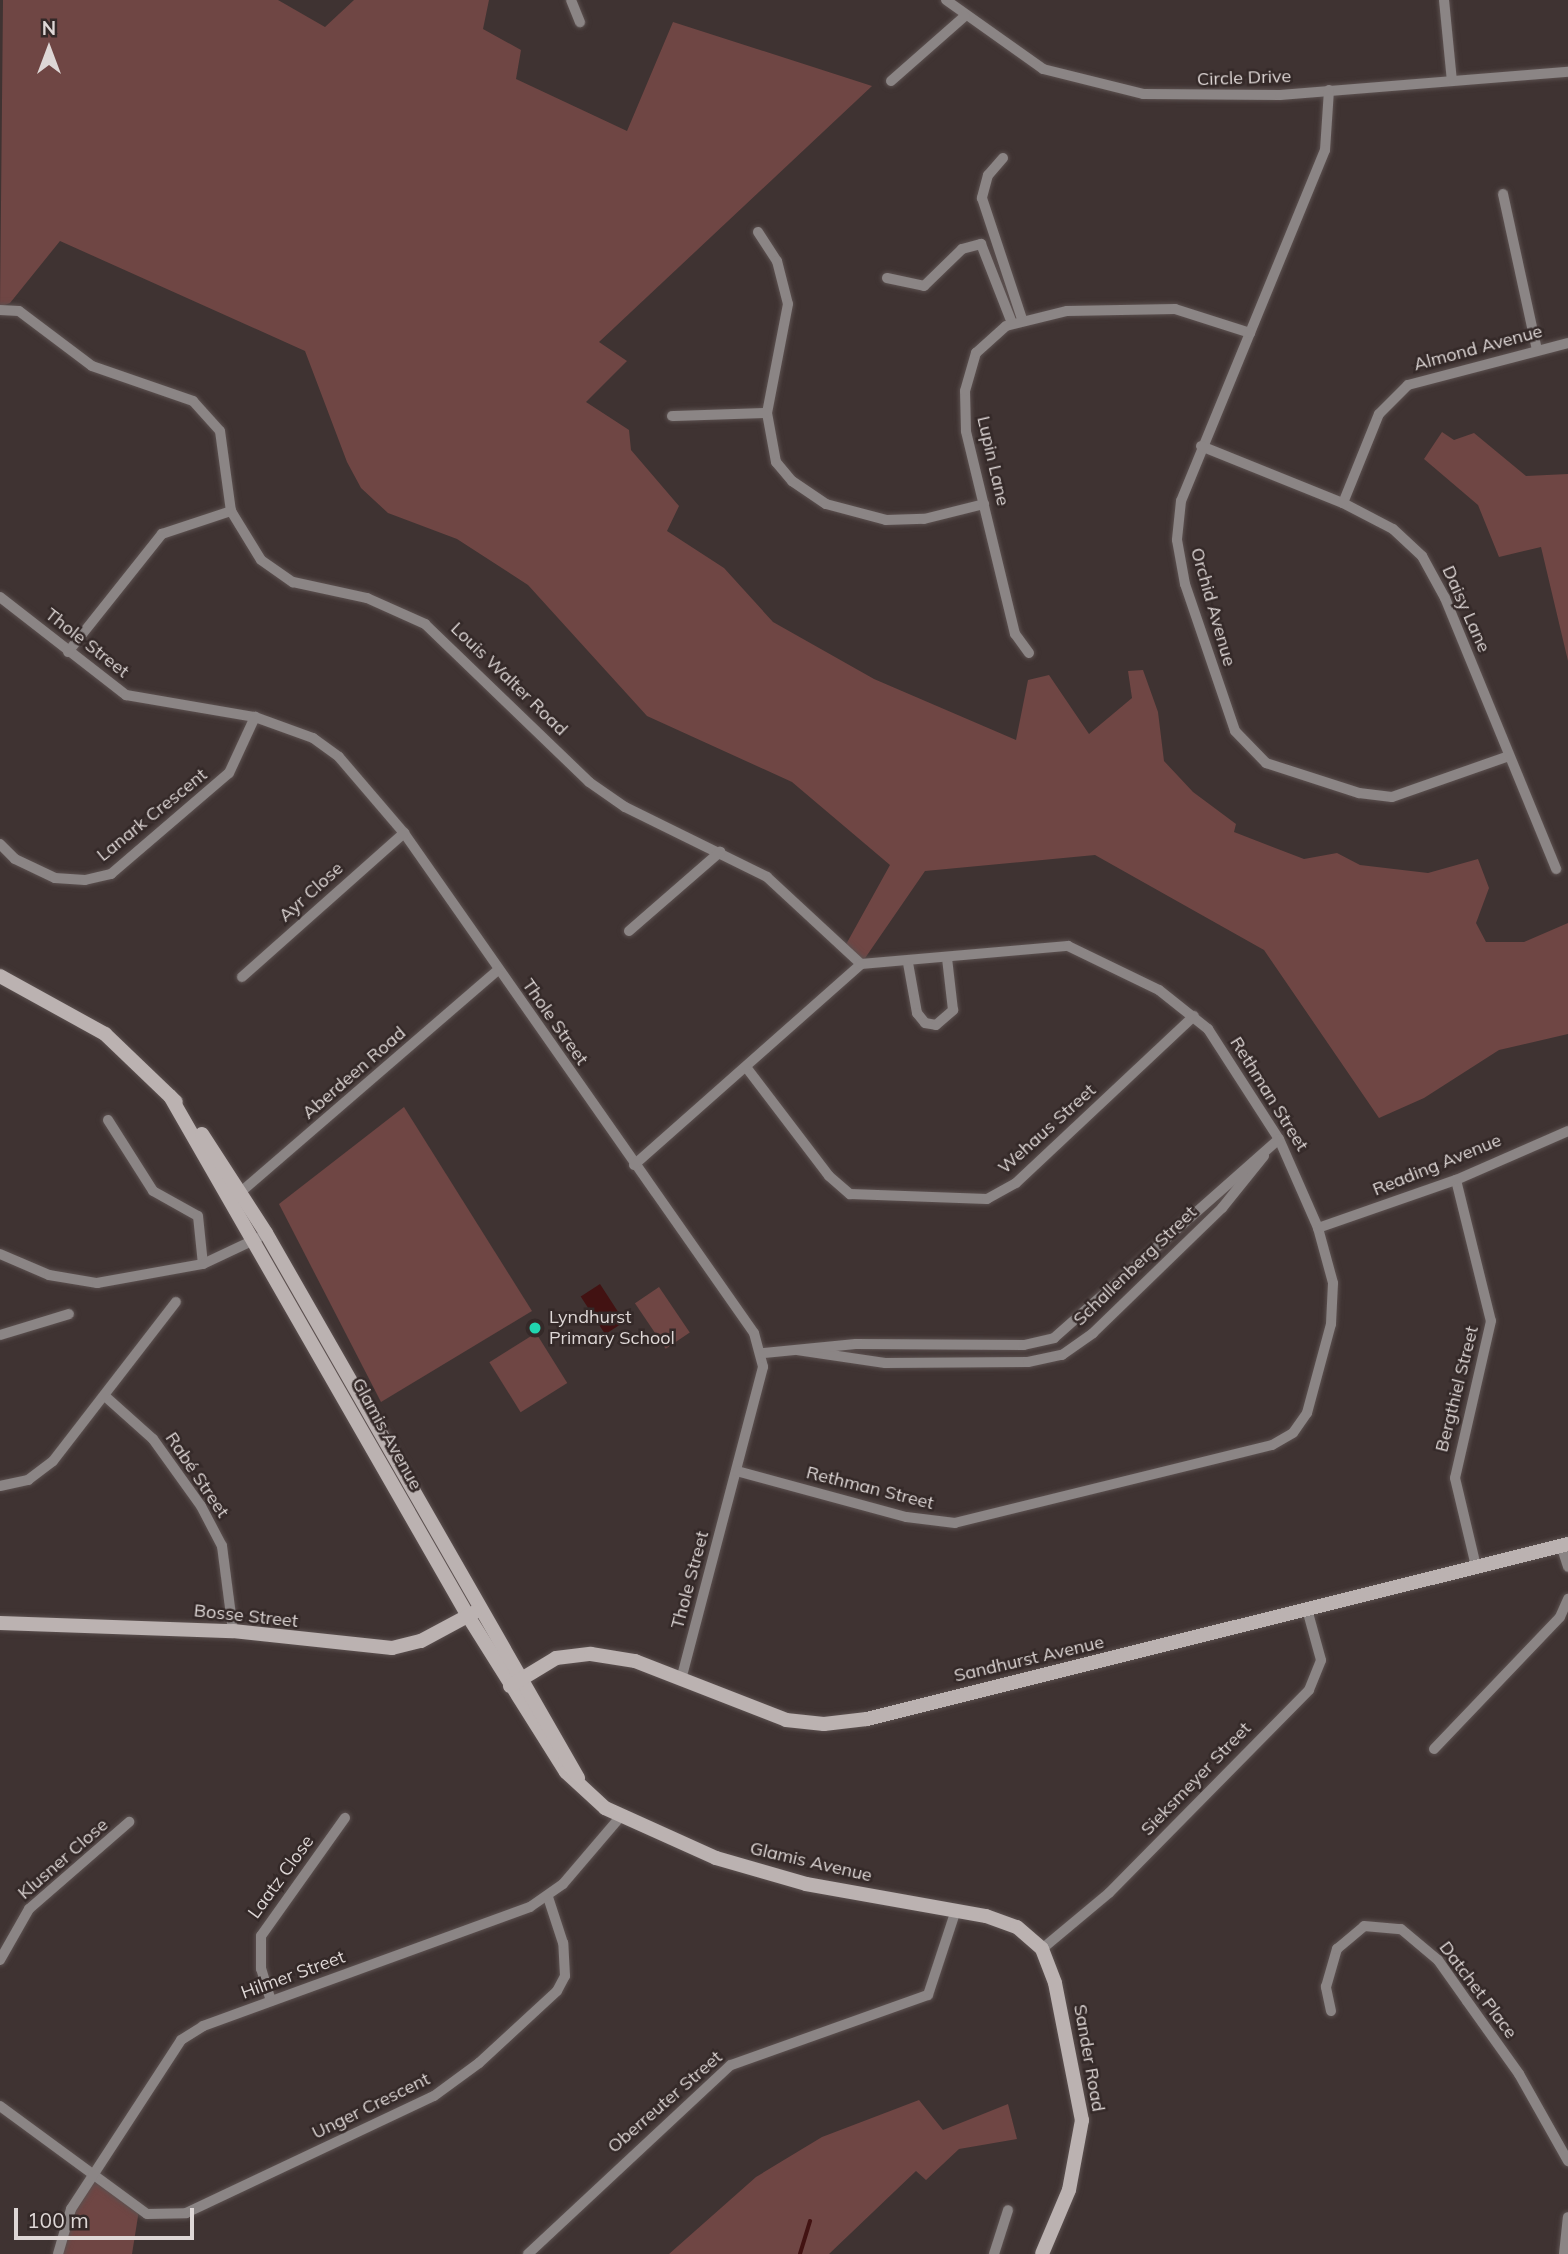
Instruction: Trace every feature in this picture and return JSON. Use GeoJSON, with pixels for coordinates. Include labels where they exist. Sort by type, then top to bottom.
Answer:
{"type":"FeatureCollection","features":[{"type":"Feature","properties":{"kind":"main road","name":"Glamis Avenue"},"geometry":{"type":"LineString","coordinates":[[0,975],[104,1034],[170,1096],[261,1236],[415,1509],[442,1541],[473,1613]]}},
{"type":"Feature","properties":{"kind":"main road","name":"Glamis Avenue"},"geometry":{"type":"LineString","coordinates":[[415,1509],[429,1550],[473,1613],[514,1683],[580,1785],[621,1816],[764,1875],[1007,1922],[1042,1949]]}},
{"type":"Feature","properties":{"kind":"main road"},"geometry":{"type":"LineString","coordinates":[[429,1550],[442,1541]]}},
{"type":"Feature","properties":{"kind":"main road","name":"Sandhurst Avenue"},"geometry":{"type":"LineString","coordinates":[[514,1683],[556,1658],[578,1653],[625,1658],[786,1720],[841,1722],[1564,1544]]}},
{"type":"Feature","properties":{"kind":"main road","name":"Bosse Street"},"geometry":{"type":"LineString","coordinates":[[0,1623],[233,1631],[392,1648],[421,1641],[473,1613]]}},
{"type":"Feature","properties":{"kind":"main road","name":"Sander Road"},"geometry":{"type":"LineString","coordinates":[[1042,1949],[1055,1983],[1082,2120],[1069,2190],[1042,2254]]}},
{"type":"Feature","properties":{"kind":"street"},"geometry":{"type":"LineString","coordinates":[[571,0],[580,23]]}},
{"type":"Feature","properties":{"kind":"street","name":"Circle Drive"},"geometry":{"type":"LineString","coordinates":[[946,0],[1024,60],[1101,87],[1180,97],[1329,90],[1568,72]]}},
{"type":"Feature","properties":{"kind":"street"},"geometry":{"type":"LineString","coordinates":[[1444,0],[1452,81]]}},
{"type":"Feature","properties":{"kind":"street"},"geometry":{"type":"LineString","coordinates":[[891,81],[965,16]]}},
{"type":"Feature","properties":{"kind":"street","name":"Orchid Avenue"},"geometry":{"type":"LineString","coordinates":[[1329,90],[1325,150],[1201,446],[1181,501],[1178,557],[1219,690],[1236,731],[1253,754],[1295,776],[1392,797],[1509,756]]}},
{"type":"Feature","properties":{"kind":"street"},"geometry":{"type":"LineString","coordinates":[[1003,158],[988,175],[982,198],[1017,321]]}},
{"type":"Feature","properties":{"kind":"street"},"geometry":{"type":"LineString","coordinates":[[1503,194],[1537,350]]}},
{"type":"Feature","properties":{"kind":"street"},"geometry":{"type":"LineString","coordinates":[[758,232],[777,261],[788,304],[767,413],[776,462],[803,494],[826,505],[905,522],[984,504]]}},
{"type":"Feature","properties":{"kind":"street"},"geometry":{"type":"LineString","coordinates":[[887,278],[924,286],[962,249],[981,244],[988,251],[1017,321]]}},
{"type":"Feature","properties":{"kind":"street"},"geometry":{"type":"LineString","coordinates":[[1017,321],[1148,306],[1199,312],[1250,332]]}},
{"type":"Feature","properties":{"kind":"street","name":"Louis Walter Road"},"geometry":{"type":"LineString","coordinates":[[3,310],[24,314],[92,366],[193,401],[206,411],[222,436],[231,512],[256,554],[280,574],[302,585],[387,605],[425,624],[589,782],[625,807],[720,852],[798,902],[861,964]]}},
{"type":"Feature","properties":{"kind":"street","name":"Lupin Lane"},"geometry":{"type":"LineString","coordinates":[[1017,321],[976,353],[965,391],[966,431],[1015,634],[1028,653]]}},
{"type":"Feature","properties":{"kind":"street","name":"Almond Avenue"},"geometry":{"type":"LineString","coordinates":[[1343,503],[1373,426],[1396,393],[1434,374],[1568,343]]}},
{"type":"Feature","properties":{"kind":"street"},"geometry":{"type":"LineString","coordinates":[[672,416],[767,413]]}},
{"type":"Feature","properties":{"kind":"street","name":"Daisy Lane"},"geometry":{"type":"LineString","coordinates":[[1201,446],[1343,503],[1393,529],[1422,556],[1556,869]]}},
{"type":"Feature","properties":{"kind":"street"},"geometry":{"type":"LineString","coordinates":[[68,652],[162,534],[231,512]]}},
{"type":"Feature","properties":{"kind":"street","name":"Thole Street"},"geometry":{"type":"LineString","coordinates":[[0,597],[68,652],[134,699],[255,717],[327,746],[404,833],[764,1353],[737,1471],[681,1679]]}},
{"type":"Feature","properties":{"kind":"street","name":"Lanark Crescent"},"geometry":{"type":"LineString","coordinates":[[0,844],[15,859],[55,878],[85,880],[111,874],[229,773],[255,717]]}},
{"type":"Feature","properties":{"kind":"street","name":"Ayr Close"},"geometry":{"type":"LineString","coordinates":[[242,976],[404,833]]}},
{"type":"Feature","properties":{"kind":"street"},"geometry":{"type":"LineString","coordinates":[[629,932],[720,852]]}},
{"type":"Feature","properties":{"kind":"street","name":"Rethman Street"},"geometry":{"type":"LineString","coordinates":[[737,1471],[906,1517],[955,1523],[1272,1445],[1293,1433],[1307,1413],[1331,1324],[1333,1283],[1318,1228],[1279,1139],[1194,1016],[1159,990],[1073,946],[908,963],[861,964]]}},
{"type":"Feature","properties":{"kind":"street"},"geometry":{"type":"LineString","coordinates":[[908,963],[916,1013],[925,1023],[936,1025],[953,1010],[947,958]]}},
{"type":"Feature","properties":{"kind":"street"},"geometry":{"type":"LineString","coordinates":[[634,1166],[861,964]]}},
{"type":"Feature","properties":{"kind":"street","name":"Aberdeen Road"},"geometry":{"type":"LineString","coordinates":[[236,1196],[498,970]]}},
{"type":"Feature","properties":{"kind":"street","name":"Wehaus Street"},"geometry":{"type":"LineString","coordinates":[[746,1067],[829,1176],[850,1194],[987,1199],[1016,1183],[1194,1016]]}},
{"type":"Feature","properties":{"kind":"street"},"geometry":{"type":"LineString","coordinates":[[108,1120],[153,1191],[198,1216],[203,1264]]}},
{"type":"Feature","properties":{"kind":"street","name":"Reading Avenue"},"geometry":{"type":"LineString","coordinates":[[1318,1228],[1457,1180],[1568,1131]]}},
{"type":"Feature","properties":{"kind":"street","name":"Schallenberg Street"},"geometry":{"type":"LineString","coordinates":[[794,1350],[885,1363],[1028,1362],[1062,1354],[1093,1332],[1222,1208],[1279,1139]]}},
{"type":"Feature","properties":{"kind":"street","name":"Schallenberg Street"},"geometry":{"type":"LineString","coordinates":[[764,1353],[1024,1345],[1054,1338],[1266,1153]]}},
{"type":"Feature","properties":{"kind":"street","name":"Bergthiel Street"},"geometry":{"type":"LineString","coordinates":[[1457,1180],[1491,1321],[1455,1478],[1476,1566]]}},
{"type":"Feature","properties":{"kind":"street"},"geometry":{"type":"LineString","coordinates":[[0,1254],[49,1275],[85,1283],[203,1264],[261,1236]]}},
{"type":"Feature","properties":{"kind":"street"},"geometry":{"type":"LineString","coordinates":[[0,1486],[38,1475],[106,1397],[176,1302]]}},
{"type":"Feature","properties":{"kind":"street"},"geometry":{"type":"LineString","coordinates":[[0,1335],[69,1314]]}},
{"type":"Feature","properties":{"kind":"street","name":"Rabé Street"},"geometry":{"type":"LineString","coordinates":[[106,1397],[153,1439],[201,1506],[222,1546],[233,1631]]}},
{"type":"Feature","properties":{"kind":"street"},"geometry":{"type":"LineString","coordinates":[[1564,1544],[1568,1567]]}},
{"type":"Feature","properties":{"kind":"street"},"geometry":{"type":"LineString","coordinates":[[1434,1749],[1560,1617],[1568,1599]]}},
{"type":"Feature","properties":{"kind":"street","name":"Sieksmeyer Street"},"geometry":{"type":"LineString","coordinates":[[1042,1949],[1109,1893],[1309,1690],[1321,1660],[1307,1609]]}},
{"type":"Feature","properties":{"kind":"street","name":"Hilmer Street"},"geometry":{"type":"LineString","coordinates":[[58,2254],[65,2221],[91,2174],[181,2040],[203,2026],[548,1897],[621,1816]]}},
{"type":"Feature","properties":{"kind":"street","name":"Laatz Close"},"geometry":{"type":"LineString","coordinates":[[271,2001],[261,1969],[261,1936],[345,1818]]}},
{"type":"Feature","properties":{"kind":"street","name":"Klusner Close"},"geometry":{"type":"LineString","coordinates":[[0,1960],[29,1909],[129,1822]]}},
{"type":"Feature","properties":{"kind":"street","name":"Unger Crescent"},"geometry":{"type":"LineString","coordinates":[[0,2106],[152,2216],[176,2215],[434,2096],[479,2063],[562,1984],[567,1968],[548,1897]]}},
{"type":"Feature","properties":{"kind":"street","name":"Oberreuter Street"},"geometry":{"type":"LineString","coordinates":[[528,2254],[731,2065],[928,1995],[956,1910]]}},
{"type":"Feature","properties":{"kind":"street","name":"Datchet Place"},"geometry":{"type":"LineString","coordinates":[[1331,2011],[1326,1987],[1337,1949],[1364,1926],[1401,1929],[1438,1961],[1467,2001],[1531,2094],[1568,2161]]}},
{"type":"Feature","properties":{"kind":"street"},"geometry":{"type":"LineString","coordinates":[[994,2254],[1008,2210]]}},
{"type":"Feature","properties":{"kind":"street"},"geometry":{"type":"LineString","coordinates":[[1564,2254],[1568,2217]]}},
{"type":"Feature","properties":{"kind":"shaded area"},"geometry":{"type":"Polygon","coordinates":[[[3,0],[278,0],[325,27],[354,0],[489,0],[483,29],[521,50],[516,79],[627,131],[673,22],[872,86],[599,342],[627,361],[586,402],[629,430],[631,450],[679,506],[667,531],[724,568],[773,622],[874,679],[1016,740],[1028,680],[1049,675],[1089,734],[1132,698],[1128,671],[1143,670],[1158,712],[1164,761],[1193,792],[1236,824],[1234,832],[1304,859],[1337,853],[1360,865],[1428,873],[1478,859],[1489,888],[1476,923],[1486,942],[1524,942],[1568,923],[1568,1034],[1499,1050],[1424,1098],[1379,1118],[1264,950],[1095,855],[925,871],[861,964],[844,948],[890,865],[792,782],[647,716],[528,585],[457,539],[388,513],[361,488],[347,462],[305,351],[60,241],[10,303],[0,307],[3,0]]]}},
{"type":"Feature","properties":{"kind":"shaded area"},"geometry":{"type":"Polygon","coordinates":[[[1442,432],[1454,440],[1474,433],[1526,476],[1568,474],[1568,661],[1541,547],[1499,557],[1478,505],[1424,459],[1442,432]]]}},
{"type":"Feature","properties":{"kind":"shaded area"},"geometry":{"type":"Polygon","coordinates":[[[404,1107],[532,1311],[381,1402],[279,1204],[404,1107]]]}},
{"type":"Feature","properties":{"kind":"shaded area"},"geometry":{"type":"Polygon","coordinates":[[[600,1284],[625,1322],[605,1334],[581,1297],[600,1284]]]}},
{"type":"Feature","properties":{"kind":"shaded area"},"geometry":{"type":"Polygon","coordinates":[[[659,1287],[690,1333],[666,1349],[635,1303],[659,1287]]]}},
{"type":"Feature","properties":{"kind":"shaded area"},"geometry":{"type":"Polygon","coordinates":[[[536,1333],[567,1383],[521,1412],[489,1362],[536,1333]]]}},
{"type":"Feature","properties":{"kind":"shaded area"},"geometry":{"type":"Polygon","coordinates":[[[919,2100],[943,2130],[1008,2104],[1017,2139],[959,2149],[926,2180],[916,2171],[829,2254],[669,2254],[756,2177],[822,2137],[919,2100]]]}},
{"type":"Feature","properties":{"kind":"shaded area"},"geometry":{"type":"Polygon","coordinates":[[[91,2175],[139,2210],[132,2254],[60,2254],[63,2232],[91,2175]]]}},
{"type":"Feature","properties":{"kind":"waterway"},"geometry":{"type":"LineString","coordinates":[[800,2254],[810,2222]]}},
{"type":"Feature","properties":{"kind":"place","name":"Lyndhurst Primary School"},"geometry":{"type":"Point","coordinates":[535,1328]}}]}
